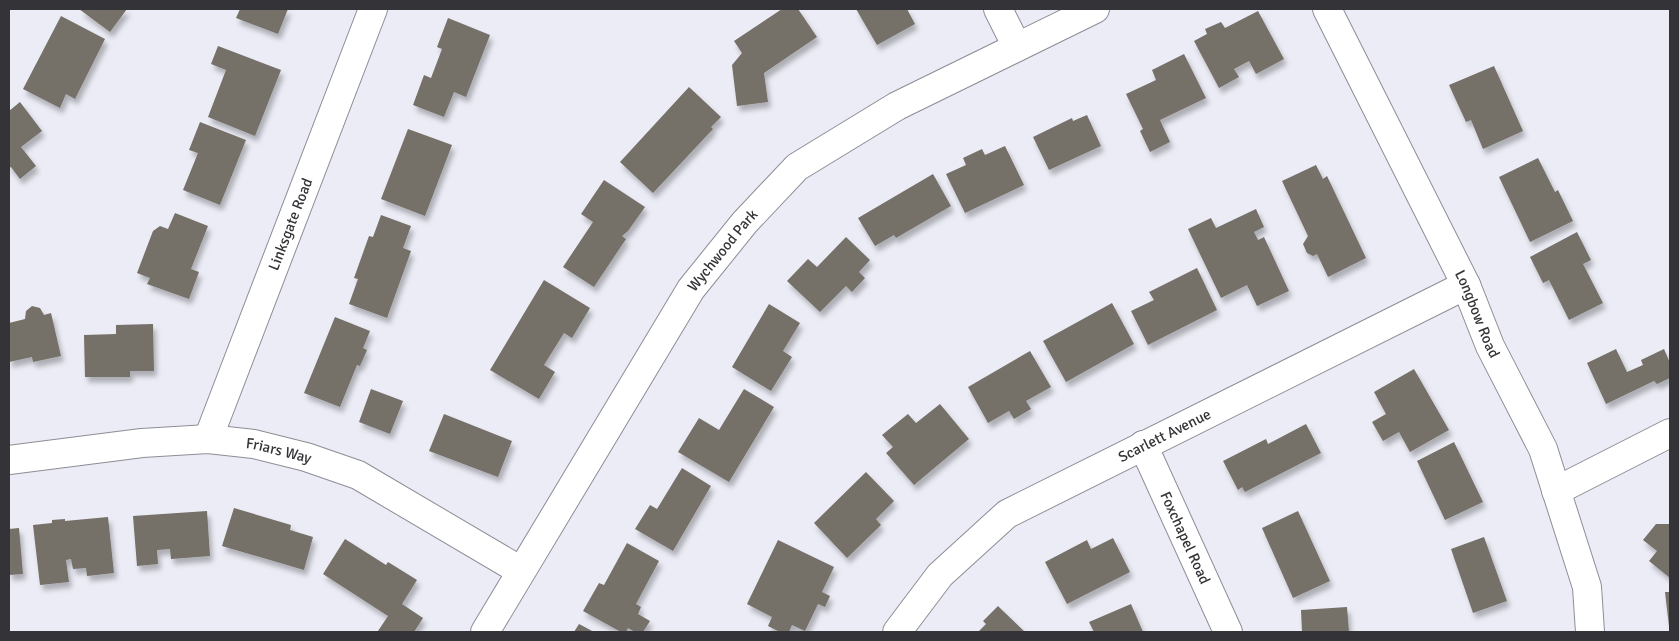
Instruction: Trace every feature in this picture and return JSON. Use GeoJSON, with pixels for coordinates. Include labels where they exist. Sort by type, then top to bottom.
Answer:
{"type":"FeatureCollection","features":[{"type":"Feature","properties":{"kind":"street","name":"Linksgate Road"},"geometry":{"type":"LineString","coordinates":[[208,439],[372,9]]}},
{"type":"Feature","properties":{"kind":"street"},"geometry":{"type":"LineString","coordinates":[[998,9],[1017,47]]}},
{"type":"Feature","properties":{"kind":"street","name":"Wychwood Park"},"geometry":{"type":"LineString","coordinates":[[485,632],[690,289],[758,208],[798,167],[897,106],[1095,9]]}},
{"type":"Feature","properties":{"kind":"street","name":"Longbow Road"},"geometry":{"type":"LineString","coordinates":[[1328,9],[1466,285],[1490,346],[1543,450],[1587,587],[1590,632]]}},
{"type":"Feature","properties":{"kind":"street","name":"Scarlett Avenue"},"geometry":{"type":"LineString","coordinates":[[897,632],[940,575],[1007,514],[1466,285]]}},
{"type":"Feature","properties":{"kind":"street"},"geometry":{"type":"LineString","coordinates":[[1556,491],[1670,433]]}},
{"type":"Feature","properties":{"kind":"street","name":"Friars Way"},"geometry":{"type":"LineString","coordinates":[[9,460],[142,443],[208,439],[263,446],[306,457],[358,475],[521,571]]}},
{"type":"Feature","properties":{"kind":"street","name":"Foxchapel Road"},"geometry":{"type":"LineString","coordinates":[[1144,445],[1228,632]]}},
{"type":"Feature","properties":{"kind":"building"},"geometry":{"type":"Polygon","coordinates":[[[79,9],[127,9],[110,32],[79,9]]]}},
{"type":"Feature","properties":{"kind":"building"},"geometry":{"type":"Polygon","coordinates":[[[240,9],[288,9],[278,34],[236,18],[240,9]]]}},
{"type":"Feature","properties":{"kind":"building"},"geometry":{"type":"Polygon","coordinates":[[[782,9],[798,9],[817,37],[764,73],[768,102],[737,106],[732,65],[742,53],[734,41],[782,9]]]}},
{"type":"Feature","properties":{"kind":"building"},"geometry":{"type":"Polygon","coordinates":[[[856,9],[907,9],[915,24],[877,45],[856,9]]]}},
{"type":"Feature","properties":{"kind":"building"},"geometry":{"type":"Polygon","coordinates":[[[1258,11],[1284,59],[1256,74],[1249,61],[1234,69],[1239,77],[1219,88],[1194,41],[1207,34],[1205,29],[1221,22],[1225,28],[1258,11]]]}},
{"type":"Feature","properties":{"kind":"building"},"geometry":{"type":"Polygon","coordinates":[[[61,16],[105,39],[75,99],[66,94],[60,108],[23,89],[61,16]]]}},
{"type":"Feature","properties":{"kind":"building"},"geometry":{"type":"Polygon","coordinates":[[[448,18],[490,35],[466,97],[454,92],[444,117],[413,105],[424,75],[431,78],[442,49],[437,47],[448,18]]]}},
{"type":"Feature","properties":{"kind":"building"},"geometry":{"type":"Polygon","coordinates":[[[218,46],[281,70],[255,136],[208,117],[226,70],[211,64],[218,46]]]}},
{"type":"Feature","properties":{"kind":"building"},"geometry":{"type":"Polygon","coordinates":[[[1184,54],[1206,98],[1160,120],[1170,142],[1150,152],[1140,131],[1143,129],[1126,94],[1156,80],[1152,70],[1184,54]]]}},
{"type":"Feature","properties":{"kind":"building"},"geometry":{"type":"Polygon","coordinates":[[[1494,66],[1523,131],[1483,149],[1471,120],[1466,122],[1449,85],[1494,66]]]}},
{"type":"Feature","properties":{"kind":"building"},"geometry":{"type":"Polygon","coordinates":[[[689,87],[721,117],[711,127],[713,129],[653,193],[620,162],[689,87]]]}},
{"type":"Feature","properties":{"kind":"building"},"geometry":{"type":"Polygon","coordinates":[[[20,102],[42,131],[21,147],[36,166],[20,179],[11,167],[9,168],[9,111],[20,102]]]}},
{"type":"Feature","properties":{"kind":"building"},"geometry":{"type":"Polygon","coordinates":[[[1087,115],[1101,146],[1049,170],[1033,137],[1072,118],[1073,121],[1087,115]]]}},
{"type":"Feature","properties":{"kind":"building"},"geometry":{"type":"Polygon","coordinates":[[[200,122],[246,140],[220,205],[183,190],[198,153],[189,150],[200,122]]]}},
{"type":"Feature","properties":{"kind":"building"},"geometry":{"type":"Polygon","coordinates":[[[408,129],[452,145],[425,216],[381,199],[408,129]]]}},
{"type":"Feature","properties":{"kind":"building"},"geometry":{"type":"Polygon","coordinates":[[[1005,146],[1024,185],[965,213],[946,174],[966,165],[963,158],[982,149],[985,155],[1005,146]]]}},
{"type":"Feature","properties":{"kind":"building"},"geometry":{"type":"Polygon","coordinates":[[[1538,158],[1555,192],[1558,190],[1573,221],[1530,242],[1499,177],[1538,158]]]}},
{"type":"Feature","properties":{"kind":"building"},"geometry":{"type":"Polygon","coordinates":[[[1316,165],[1323,179],[1327,176],[1366,258],[1328,277],[1317,254],[1313,256],[1307,253],[1303,244],[1308,236],[1282,181],[1316,165]]]}},
{"type":"Feature","properties":{"kind":"building"},"geometry":{"type":"Polygon","coordinates":[[[933,174],[951,206],[896,238],[894,235],[875,246],[858,218],[933,174]]]}},
{"type":"Feature","properties":{"kind":"building"},"geometry":{"type":"Polygon","coordinates":[[[604,180],[645,207],[628,231],[622,236],[626,239],[594,287],[563,267],[593,222],[581,214],[604,180]]]}},
{"type":"Feature","properties":{"kind":"building"},"geometry":{"type":"Polygon","coordinates":[[[1256,209],[1264,227],[1254,232],[1258,240],[1264,237],[1289,291],[1257,306],[1247,285],[1221,298],[1188,229],[1211,218],[1216,228],[1256,209]]]}},
{"type":"Feature","properties":{"kind":"building"},"geometry":{"type":"Polygon","coordinates":[[[175,213],[208,226],[191,269],[199,272],[189,299],[147,284],[150,278],[137,273],[153,231],[160,226],[168,229],[175,213]]]}},
{"type":"Feature","properties":{"kind":"building"},"geometry":{"type":"Polygon","coordinates":[[[381,215],[411,226],[403,248],[411,251],[387,318],[349,304],[358,279],[354,278],[369,236],[373,237],[381,215]]]}},
{"type":"Feature","properties":{"kind":"building"},"geometry":{"type":"Polygon","coordinates":[[[1577,232],[1591,260],[1583,264],[1603,303],[1569,320],[1549,280],[1543,283],[1530,257],[1577,232]]]}},
{"type":"Feature","properties":{"kind":"building"},"geometry":{"type":"Polygon","coordinates":[[[846,237],[870,260],[859,272],[865,278],[852,292],[846,286],[820,312],[787,281],[808,259],[817,267],[846,237]]]}},
{"type":"Feature","properties":{"kind":"building"},"geometry":{"type":"Polygon","coordinates":[[[1197,268],[1217,310],[1148,345],[1131,311],[1154,300],[1149,292],[1197,268]]]}},
{"type":"Feature","properties":{"kind":"building"},"geometry":{"type":"Polygon","coordinates":[[[544,280],[590,308],[572,338],[564,333],[544,365],[555,372],[539,399],[490,370],[544,280]]]}},
{"type":"Feature","properties":{"kind":"building"},"geometry":{"type":"Polygon","coordinates":[[[1112,303],[1134,344],[1066,382],[1043,341],[1112,303]]]}},
{"type":"Feature","properties":{"kind":"building"},"geometry":{"type":"Polygon","coordinates":[[[769,304],[800,323],[783,351],[792,357],[771,391],[732,367],[769,304]]]}},
{"type":"Feature","properties":{"kind":"building"},"geometry":{"type":"Polygon","coordinates":[[[32,306],[40,308],[44,315],[51,313],[61,356],[33,362],[32,357],[9,362],[9,323],[25,319],[26,311],[32,306]]]}},
{"type":"Feature","properties":{"kind":"building"},"geometry":{"type":"Polygon","coordinates":[[[335,317],[370,331],[363,348],[367,350],[360,366],[357,365],[340,407],[304,393],[335,317]]]}},
{"type":"Feature","properties":{"kind":"building"},"geometry":{"type":"Polygon","coordinates":[[[153,324],[154,371],[130,371],[130,377],[85,377],[84,335],[116,334],[116,325],[153,324]]]}},
{"type":"Feature","properties":{"kind":"building"},"geometry":{"type":"Polygon","coordinates":[[[1616,349],[1627,372],[1643,365],[1641,360],[1664,349],[1670,363],[1670,378],[1657,384],[1654,381],[1606,404],[1587,363],[1616,349]]]}},
{"type":"Feature","properties":{"kind":"building"},"geometry":{"type":"Polygon","coordinates":[[[1030,351],[1051,387],[1026,401],[1031,409],[1014,419],[1009,411],[988,423],[968,387],[1030,351]]]}},
{"type":"Feature","properties":{"kind":"building"},"geometry":{"type":"Polygon","coordinates":[[[1414,369],[1449,430],[1410,452],[1399,432],[1383,441],[1372,422],[1386,414],[1374,392],[1414,369]]]}},
{"type":"Feature","properties":{"kind":"building"},"geometry":{"type":"Polygon","coordinates":[[[371,389],[403,401],[390,434],[359,422],[371,389]]]}},
{"type":"Feature","properties":{"kind":"building"},"geometry":{"type":"Polygon","coordinates":[[[744,389],[774,407],[729,482],[678,452],[699,418],[719,430],[744,389]]]}},
{"type":"Feature","properties":{"kind":"building"},"geometry":{"type":"Polygon","coordinates":[[[940,404],[969,439],[914,485],[886,453],[893,447],[882,435],[908,414],[916,423],[940,404]]]}},
{"type":"Feature","properties":{"kind":"building"},"geometry":{"type":"Polygon","coordinates":[[[444,414],[512,441],[498,477],[429,451],[444,414]]]}},
{"type":"Feature","properties":{"kind":"building"},"geometry":{"type":"Polygon","coordinates":[[[1306,424],[1321,453],[1245,492],[1242,487],[1238,490],[1223,461],[1266,439],[1268,444],[1306,424]]]}},
{"type":"Feature","properties":{"kind":"building"},"geometry":{"type":"Polygon","coordinates":[[[1454,442],[1483,502],[1445,520],[1417,461],[1454,442]]]}},
{"type":"Feature","properties":{"kind":"building"},"geometry":{"type":"Polygon","coordinates":[[[682,468],[711,486],[673,551],[635,529],[650,505],[657,509],[682,468]]]}},
{"type":"Feature","properties":{"kind":"building"},"geometry":{"type":"Polygon","coordinates":[[[866,472],[894,501],[876,519],[881,525],[847,558],[814,523],[866,472]]]}},
{"type":"Feature","properties":{"kind":"building"},"geometry":{"type":"Polygon","coordinates":[[[234,508],[291,525],[290,530],[313,537],[304,570],[222,546],[234,508]]]}},
{"type":"Feature","properties":{"kind":"building"},"geometry":{"type":"Polygon","coordinates":[[[207,511],[210,556],[171,559],[170,549],[157,550],[158,564],[137,566],[133,516],[207,511]]]}},
{"type":"Feature","properties":{"kind":"building"},"geometry":{"type":"Polygon","coordinates":[[[1298,511],[1330,581],[1293,598],[1262,528],[1298,511]]]}},
{"type":"Feature","properties":{"kind":"building"},"geometry":{"type":"Polygon","coordinates":[[[108,517],[114,573],[87,576],[86,568],[73,569],[71,559],[66,560],[69,582],[40,585],[33,525],[52,523],[52,520],[65,519],[65,521],[108,517]]]}},
{"type":"Feature","properties":{"kind":"building"},"geometry":{"type":"Polygon","coordinates":[[[1656,524],[1670,524],[1670,578],[1649,561],[1657,551],[1643,540],[1656,524]]]}},
{"type":"Feature","properties":{"kind":"building"},"geometry":{"type":"Polygon","coordinates":[[[19,528],[23,574],[9,575],[9,529],[19,528]]]}},
{"type":"Feature","properties":{"kind":"building"},"geometry":{"type":"Polygon","coordinates":[[[1484,537],[1507,601],[1473,613],[1451,549],[1484,537]]]}},
{"type":"Feature","properties":{"kind":"building"},"geometry":{"type":"Polygon","coordinates":[[[1113,538],[1130,572],[1067,604],[1045,562],[1087,540],[1091,549],[1113,538]]]}},
{"type":"Feature","properties":{"kind":"building"},"geometry":{"type":"Polygon","coordinates":[[[345,539],[386,565],[388,562],[417,580],[402,604],[423,618],[414,632],[378,631],[388,616],[323,574],[345,539]]]}},
{"type":"Feature","properties":{"kind":"building"},"geometry":{"type":"Polygon","coordinates":[[[778,540],[834,567],[822,592],[830,596],[825,607],[818,604],[805,631],[792,625],[789,632],[780,632],[768,626],[772,617],[747,604],[778,540]]]}},
{"type":"Feature","properties":{"kind":"building"},"geometry":{"type":"Polygon","coordinates":[[[627,543],[659,561],[636,604],[641,607],[638,614],[650,621],[643,632],[635,632],[628,628],[626,632],[621,632],[583,611],[599,583],[604,585],[627,543]]]}},
{"type":"Feature","properties":{"kind":"building"},"geometry":{"type":"Polygon","coordinates":[[[1665,592],[1670,592],[1669,626],[1665,592]]]}},
{"type":"Feature","properties":{"kind":"building"},"geometry":{"type":"Polygon","coordinates":[[[1131,604],[1143,632],[1094,632],[1089,622],[1131,604]]]}},
{"type":"Feature","properties":{"kind":"building"},"geometry":{"type":"Polygon","coordinates":[[[998,606],[1025,632],[978,632],[986,624],[983,621],[998,606]]]}},
{"type":"Feature","properties":{"kind":"building"},"geometry":{"type":"Polygon","coordinates":[[[1347,607],[1349,632],[1302,632],[1301,610],[1347,607]]]}},
{"type":"Feature","properties":{"kind":"building"},"geometry":{"type":"Polygon","coordinates":[[[579,624],[594,632],[574,632],[579,624]]]}}]}
